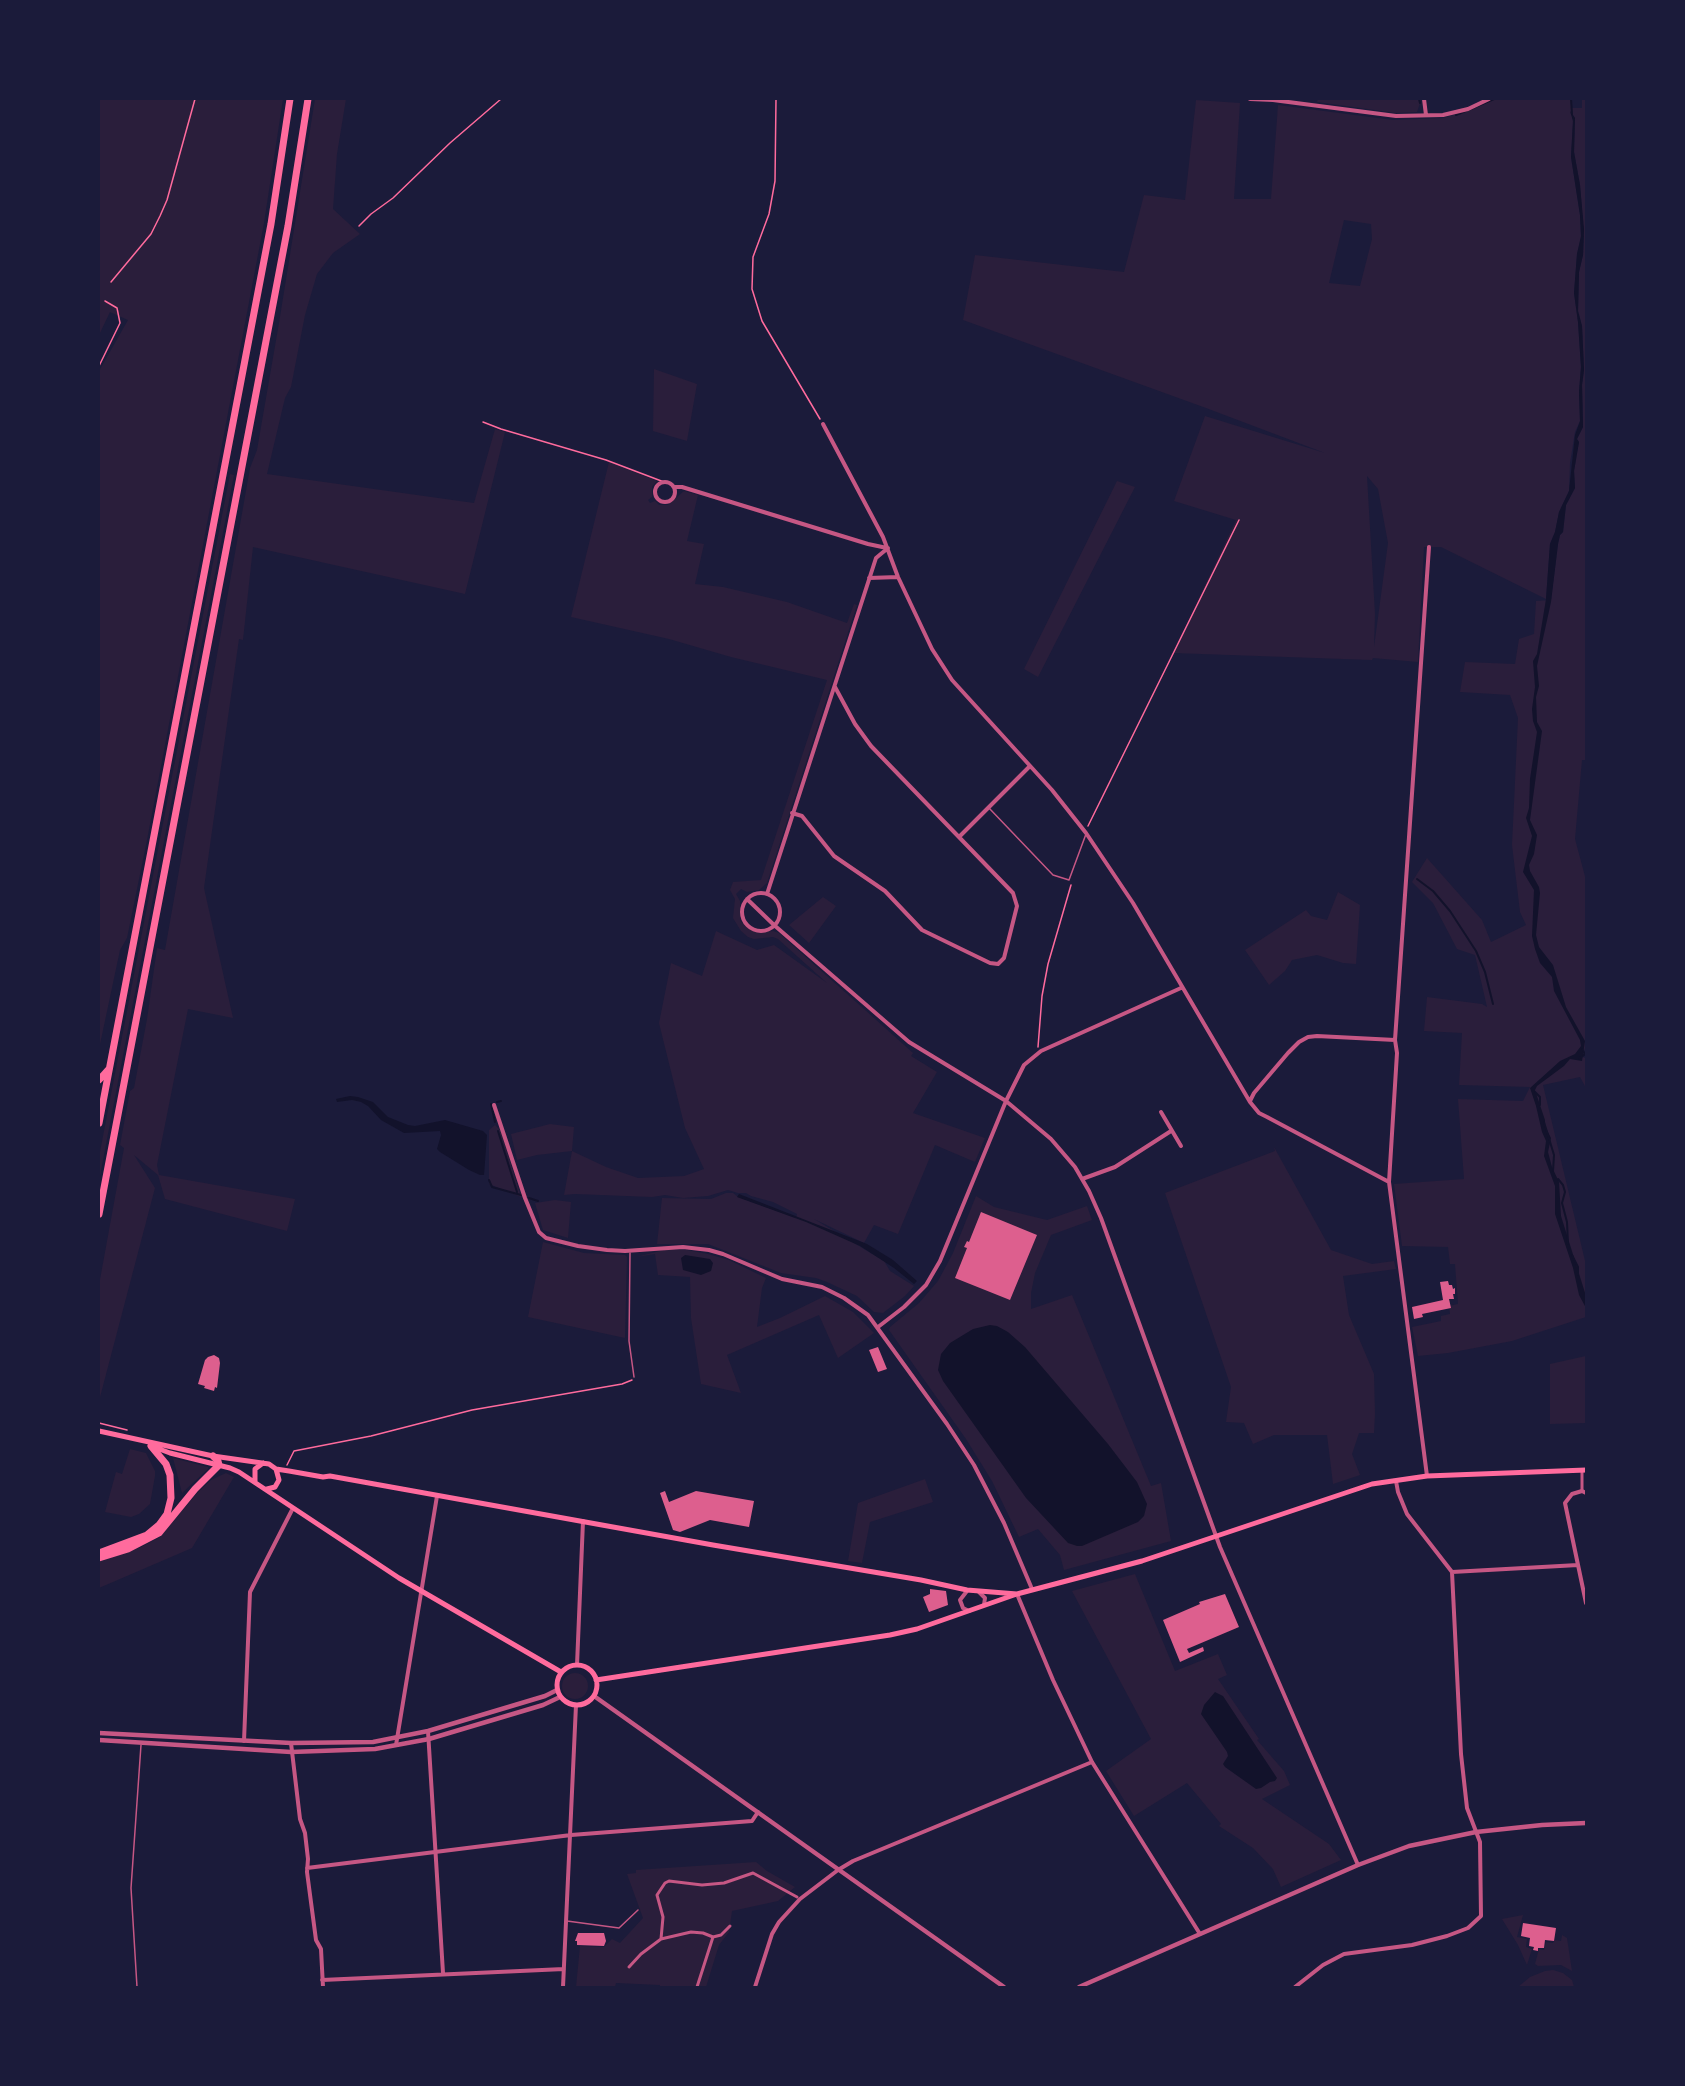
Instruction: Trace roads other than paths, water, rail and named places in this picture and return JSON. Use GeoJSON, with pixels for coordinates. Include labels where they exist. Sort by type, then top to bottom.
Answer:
{"type":"FeatureCollection","features":[{"type":"Feature","properties":{"kind":"highway"},"geometry":{"type":"LineString","coordinates":[[99,1123],[271,224],[291,99]]}},
{"type":"Feature","properties":{"kind":"highway"},"geometry":{"type":"LineString","coordinates":[[99,1214],[288,226],[308,99]]}},
{"type":"Feature","properties":{"kind":"highway"},"geometry":{"type":"LineString","coordinates":[[99,1080],[110,1068]]}},
{"type":"Feature","properties":{"kind":"highway"},"geometry":{"type":"LineString","coordinates":[[99,1553],[147,1535],[167,1514],[171,1498],[170,1475],[166,1464],[152,1446]]}},
{"type":"Feature","properties":{"kind":"highway"},"geometry":{"type":"LineString","coordinates":[[99,1558],[128,1549],[159,1533],[195,1489],[219,1465],[213,1456]]}},
{"type":"Feature","properties":{"kind":"main road"},"geometry":{"type":"LineString","coordinates":[[99,1431],[213,1456],[263,1463],[276,1469],[323,1477],[330,1476],[583,1520],[967,1590],[1017,1594]]}},
{"type":"Feature","properties":{"kind":"main road"},"geometry":{"type":"LineString","coordinates":[[127,1438],[170,1453],[230,1468],[421,1591],[561,1672]]}},
{"type":"Feature","properties":{"kind":"main road"},"geometry":{"type":"LineString","coordinates":[[255,1482],[255,1470],[263,1463]]}},
{"type":"Feature","properties":{"kind":"main road"},"geometry":{"type":"LineString","coordinates":[[267,1490],[275,1486],[279,1480],[276,1469]]}},
{"type":"Feature","properties":{"kind":"main road"},"geometry":{"type":"LineString","coordinates":[[596,1680],[917,1629],[1032,1589],[1142,1561],[1353,1489],[1427,1476],[1584,1470]]}},
{"type":"Feature","properties":{"kind":"main road"},"geometry":{"type":"LineString","coordinates":[[577,1665],[589,1669],[596,1680],[597,1689],[587,1703],[576,1705],[560,1697],[557,1680],[561,1672],[569,1666],[577,1665]]}},
{"type":"Feature","properties":{"kind":"street"},"geometry":{"type":"LineString","coordinates":[[1250,99],[1396,116],[1443,115],[1468,109],[1489,99]]}},
{"type":"Feature","properties":{"kind":"street"},"geometry":{"type":"LineString","coordinates":[[1424,99],[1426,115]]}},
{"type":"Feature","properties":{"kind":"street"},"geometry":{"type":"LineString","coordinates":[[823,424],[888,548],[898,578],[932,649],[951,680],[1052,790],[1086,833],[1133,903],[1250,1102],[1259,1113],[1389,1182]]}},
{"type":"Feature","properties":{"kind":"street"},"geometry":{"type":"LineString","coordinates":[[674,487],[675,493],[671,500],[660,501],[656,497],[657,486],[668,482],[674,487],[682,487],[857,541],[888,548]]}},
{"type":"Feature","properties":{"kind":"street"},"geometry":{"type":"LineString","coordinates":[[1427,1476],[1389,1182],[1397,1053],[1395,1040],[1429,547]]}},
{"type":"Feature","properties":{"kind":"street"},"geometry":{"type":"LineString","coordinates":[[767,894],[869,578],[876,558],[888,548]]}},
{"type":"Feature","properties":{"kind":"street"},"geometry":{"type":"LineString","coordinates":[[869,578],[898,578]]}},
{"type":"Feature","properties":{"kind":"street"},"geometry":{"type":"LineString","coordinates":[[792,813],[801,816],[834,856],[885,891],[922,930],[990,963],[998,964],[1004,958],[1017,906],[1013,893],[871,746],[855,724],[835,687]]}},
{"type":"Feature","properties":{"kind":"street"},"geometry":{"type":"LineString","coordinates":[[958,837],[1030,766]]}},
{"type":"Feature","properties":{"kind":"street"},"geometry":{"type":"LineString","coordinates":[[754,894],[767,894],[776,901],[779,917],[774,925],[766,930],[758,930],[746,924],[742,911],[747,898],[754,894]]}},
{"type":"Feature","properties":{"kind":"street"},"geometry":{"type":"LineString","coordinates":[[747,898],[774,925],[917,1048],[1006,1101],[1059,1146],[1082,1179],[1101,1218],[1216,1537],[1358,1865]]}},
{"type":"Feature","properties":{"kind":"street"},"geometry":{"type":"LineString","coordinates":[[878,1327],[904,1307],[926,1285],[946,1250],[1006,1101],[1024,1065],[1037,1054],[1181,988]]}},
{"type":"Feature","properties":{"kind":"street"},"geometry":{"type":"LineString","coordinates":[[1250,1102],[1254,1093],[1288,1053],[1308,1037],[1395,1040]]}},
{"type":"Feature","properties":{"kind":"street"},"geometry":{"type":"LineString","coordinates":[[494,1104],[525,1198],[541,1235],[554,1241],[578,1246],[630,1251],[687,1247],[723,1254],[782,1279],[810,1284],[832,1292],[868,1315],[947,1424],[981,1477],[1004,1523],[1032,1589]]}},
{"type":"Feature","properties":{"kind":"street"},"geometry":{"type":"LineString","coordinates":[[1161,1112],[1181,1146]]}},
{"type":"Feature","properties":{"kind":"street"},"geometry":{"type":"LineString","coordinates":[[1082,1179],[1115,1167],[1171,1131]]}},
{"type":"Feature","properties":{"kind":"street"},"geometry":{"type":"LineString","coordinates":[[1584,1470],[1584,1492],[1572,1494],[1565,1503],[1586,1604]]}},
{"type":"Feature","properties":{"kind":"street"},"geometry":{"type":"LineString","coordinates":[[1295,1987],[1323,1965],[1344,1954],[1412,1945],[1447,1936],[1473,1925],[1481,1916],[1480,1842],[1467,1808],[1461,1754],[1452,1572],[1407,1514],[1396,1481]]}},
{"type":"Feature","properties":{"kind":"street"},"geometry":{"type":"LineString","coordinates":[[396,1746],[437,1496]]}},
{"type":"Feature","properties":{"kind":"street"},"geometry":{"type":"LineString","coordinates":[[244,1742],[250,1592],[293,1508]]}},
{"type":"Feature","properties":{"kind":"street"},"geometry":{"type":"LineString","coordinates":[[577,1665],[583,1520]]}},
{"type":"Feature","properties":{"kind":"street"},"geometry":{"type":"LineString","coordinates":[[1452,1572],[1578,1565]]}},
{"type":"Feature","properties":{"kind":"street"},"geometry":{"type":"LineString","coordinates":[[967,1590],[962,1594],[960,1600],[963,1608],[969,1611]]}},
{"type":"Feature","properties":{"kind":"street"},"geometry":{"type":"LineString","coordinates":[[979,1592],[985,1598],[984,1605]]}},
{"type":"Feature","properties":{"kind":"street"},"geometry":{"type":"LineString","coordinates":[[1017,1594],[1053,1680],[1092,1762],[1200,1934]]}},
{"type":"Feature","properties":{"kind":"street"},"geometry":{"type":"LineString","coordinates":[[99,1733],[244,1742],[366,1742],[428,1731],[545,1696],[557,1690]]}},
{"type":"Feature","properties":{"kind":"street"},"geometry":{"type":"LineString","coordinates":[[594,1696],[1004,1987]]}},
{"type":"Feature","properties":{"kind":"street"},"geometry":{"type":"LineString","coordinates":[[99,1740],[291,1752],[356,1751],[429,1739],[543,1705],[560,1697]]}},
{"type":"Feature","properties":{"kind":"street"},"geometry":{"type":"LineString","coordinates":[[563,1987],[576,1705]]}},
{"type":"Feature","properties":{"kind":"street"},"geometry":{"type":"LineString","coordinates":[[428,1731],[443,1973]]}},
{"type":"Feature","properties":{"kind":"street"},"geometry":{"type":"LineString","coordinates":[[291,1743],[300,1819],[305,1833],[316,1940],[321,1950],[323,1987]]}},
{"type":"Feature","properties":{"kind":"street"},"geometry":{"type":"LineString","coordinates":[[755,1987],[772,1935],[779,1922],[800,1899],[838,1870],[853,1861],[1092,1762]]}},
{"type":"Feature","properties":{"kind":"street"},"geometry":{"type":"LineString","coordinates":[[307,1868],[571,1835],[752,1821],[758,1812]]}},
{"type":"Feature","properties":{"kind":"street"},"geometry":{"type":"LineString","coordinates":[[1079,1987],[1358,1865],[1420,1843],[1476,1832],[1542,1825],[1586,1824]]}},
{"type":"Feature","properties":{"kind":"street"},"geometry":{"type":"LineString","coordinates":[[661,1939],[663,1917],[657,1895],[669,1881],[677,1880],[702,1885],[724,1883],[753,1873],[797,1897]]}},
{"type":"Feature","properties":{"kind":"street"},"geometry":{"type":"LineString","coordinates":[[629,1967],[643,1951],[661,1939],[691,1932],[703,1933],[712,1937],[721,1935],[730,1926]]}},
{"type":"Feature","properties":{"kind":"street"},"geometry":{"type":"LineString","coordinates":[[698,1987],[712,1937]]}},
{"type":"Feature","properties":{"kind":"street"},"geometry":{"type":"LineString","coordinates":[[322,1980],[564,1969]]}},
{"type":"Feature","properties":{"kind":"lane"},"geometry":{"type":"LineString","coordinates":[[989,808],[1053,875],[1069,880],[1086,833]]}},
{"type":"Feature","properties":{"kind":"lane"},"geometry":{"type":"LineString","coordinates":[[630,1251],[629,1341],[634,1377]]}},
{"type":"Feature","properties":{"kind":"lane"},"geometry":{"type":"LineString","coordinates":[[137,1987],[131,1888],[141,1742]]}},
{"type":"Feature","properties":{"kind":"lane"},"geometry":{"type":"LineString","coordinates":[[567,1921],[619,1928],[638,1910]]}},
{"type":"Feature","properties":{"kind":"waterway"},"geometry":{"type":"LineString","coordinates":[[1419,99],[1420,103]]}},
{"type":"Feature","properties":{"kind":"waterway"},"geometry":{"type":"LineString","coordinates":[[1456,115],[1494,99]]}},
{"type":"Feature","properties":{"kind":"waterway"},"geometry":{"type":"LineString","coordinates":[[1571,99],[1572,114]]}},
{"type":"Feature","properties":{"kind":"waterway"},"geometry":{"type":"LineString","coordinates":[[1417,879],[1433,891],[1450,911],[1476,951],[1485,972],[1493,1004]]}},
{"type":"Feature","properties":{"kind":"waterway"},"geometry":{"type":"LineString","coordinates":[[1579,1059],[1585,1054],[1582,1049]]}},
{"type":"Feature","properties":{"kind":"waterway"},"geometry":{"type":"LineString","coordinates":[[1535,1092],[1540,1097],[1540,1105]]}},
{"type":"Feature","properties":{"kind":"waterway"},"geometry":{"type":"LineString","coordinates":[[497,1102],[501,1101]]}},
{"type":"Feature","properties":{"kind":"waterway"},"geometry":{"type":"LineString","coordinates":[[491,1104],[495,1122]]}},
{"type":"Feature","properties":{"kind":"waterway"},"geometry":{"type":"LineString","coordinates":[[1544,1122],[1554,1155],[1553,1171]]}},
{"type":"Feature","properties":{"kind":"waterway"},"geometry":{"type":"LineString","coordinates":[[498,1131],[517,1192]]}},
{"type":"Feature","properties":{"kind":"waterway"},"geometry":{"type":"LineString","coordinates":[[1558,1179],[1565,1192],[1562,1203],[1567,1222],[1568,1244]]}},
{"type":"Feature","properties":{"kind":"waterway"},"geometry":{"type":"LineString","coordinates":[[489,1180],[492,1187],[521,1195]]}},
{"type":"Feature","properties":{"kind":"waterway"},"geometry":{"type":"LineString","coordinates":[[529,1198],[538,1201]]}},
{"type":"Feature","properties":{"kind":"waterway"},"geometry":{"type":"LineString","coordinates":[[1572,1255],[1578,1267],[1578,1275]]}}]}
